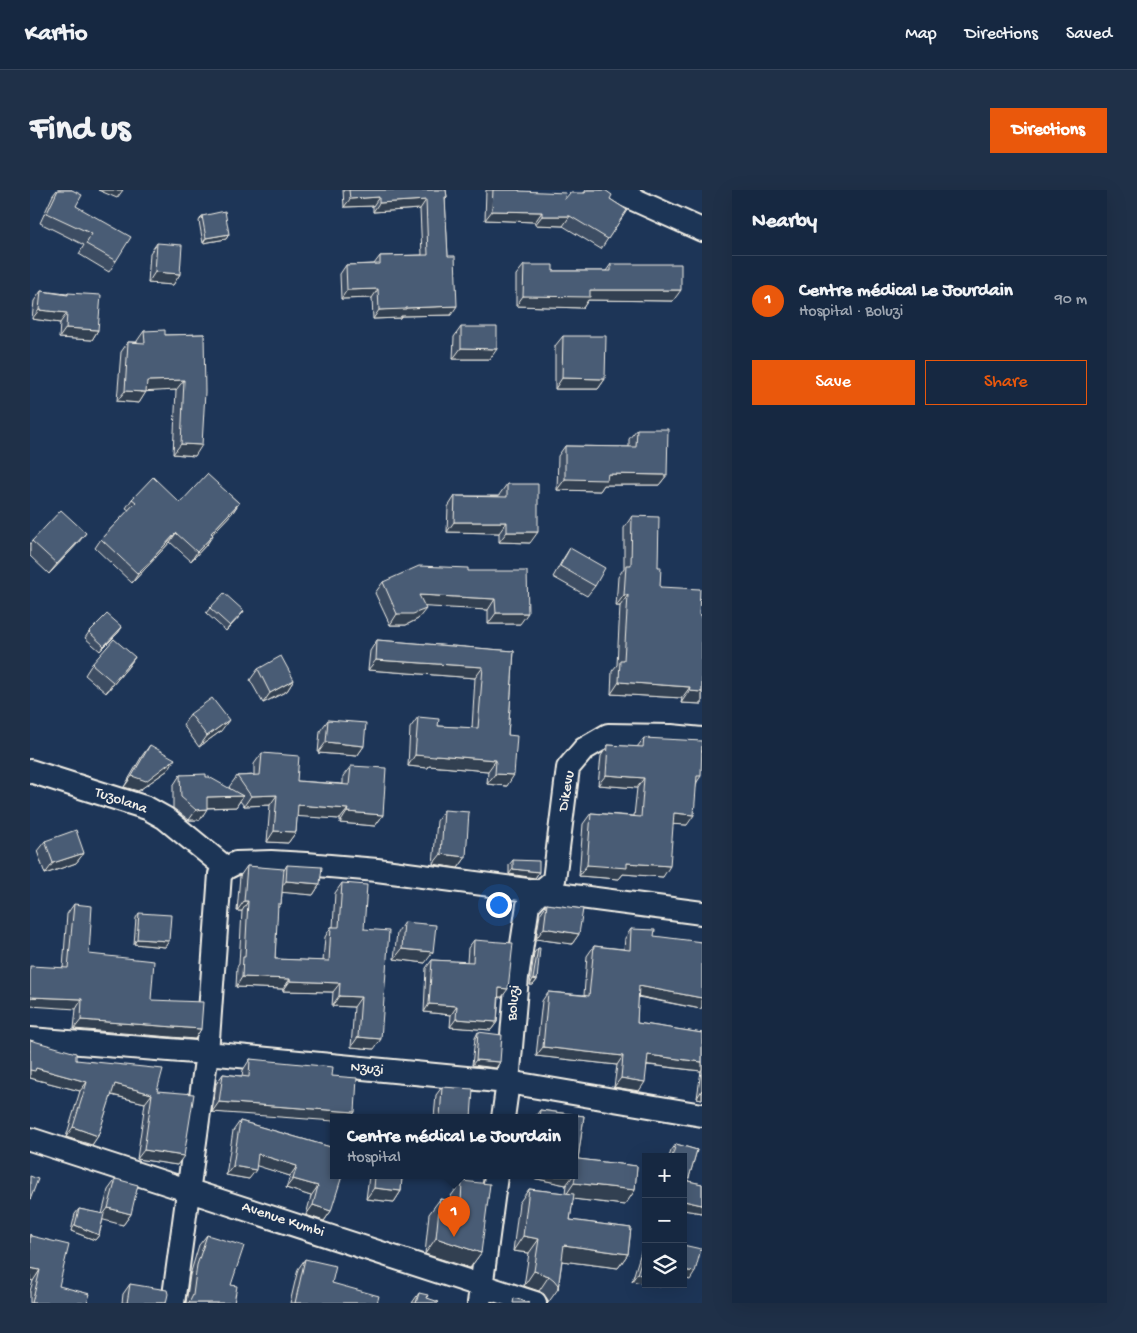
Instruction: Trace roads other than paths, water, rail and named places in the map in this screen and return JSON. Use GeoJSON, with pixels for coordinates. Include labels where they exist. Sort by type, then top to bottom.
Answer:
{"type":"FeatureCollection","features":[{"type":"Feature","properties":{"kind":"street"},"geometry":{"type":"LineString","coordinates":[[613,190],[702,230]]}},
{"type":"Feature","properties":{"kind":"street","name":"Dikevu"},"geometry":{"type":"LineString","coordinates":[[540,892],[554,880],[568,768],[584,748],[608,735],[671,736],[702,740]]}},
{"type":"Feature","properties":{"kind":"street","name":"Tuzolana"},"geometry":{"type":"LineString","coordinates":[[30,772],[147,808],[165,818],[226,868]]}},
{"type":"Feature","properties":{"kind":"street"},"geometry":{"type":"LineString","coordinates":[[173,1303],[207,1053],[220,874],[226,868],[236,863],[271,862],[377,870],[702,913]]}},
{"type":"Feature","properties":{"kind":"street","name":"Boluzi"},"geometry":{"type":"LineString","coordinates":[[504,1114],[517,976],[528,905],[540,892]]}},
{"type":"Feature","properties":{"kind":"street","name":"Nzuzi"},"geometry":{"type":"LineString","coordinates":[[30,1039],[207,1053],[508,1082],[702,1116]]}},
{"type":"Feature","properties":{"kind":"street","name":"Avenue Kumbi"},"geometry":{"type":"LineString","coordinates":[[30,1139],[189,1190],[480,1294],[535,1303]]}},
{"type":"Feature","properties":{"kind":"street"},"geometry":{"type":"LineString","coordinates":[[480,1294],[496,1179]]}},
{"type":"Feature","properties":{"kind":"place","name":"Centre médical Le Jourdain"},"geometry":{"type":"Point","coordinates":[454,1237]}}]}
